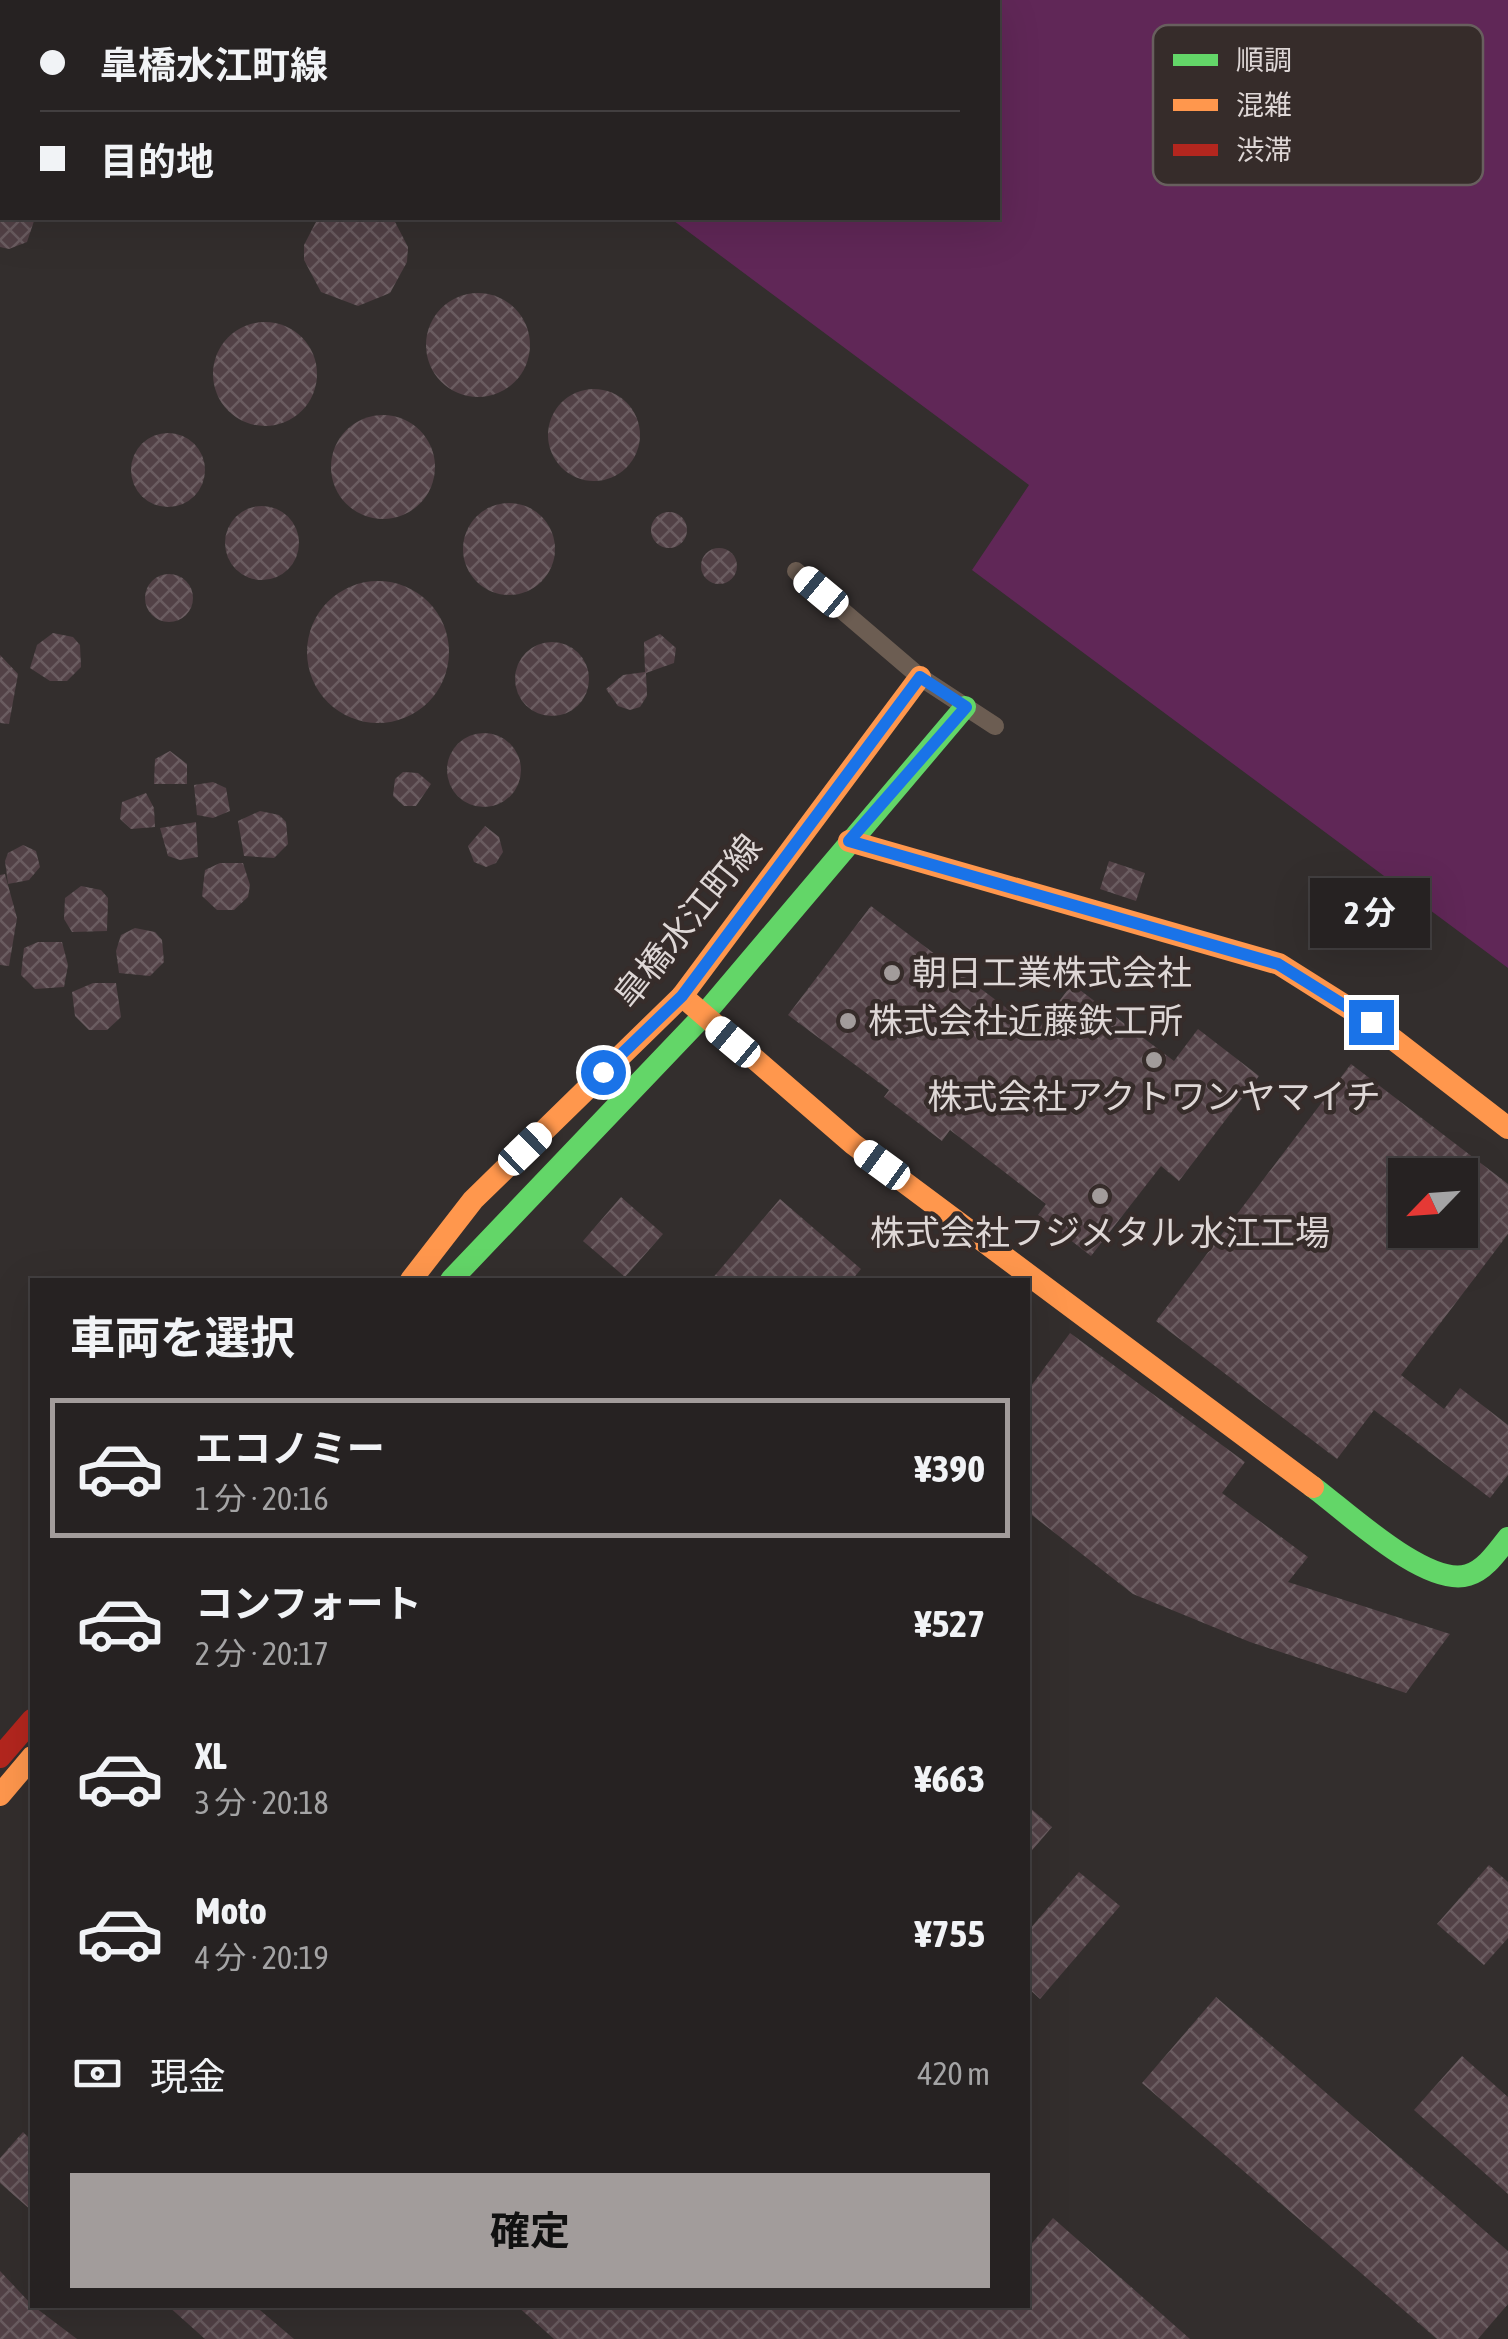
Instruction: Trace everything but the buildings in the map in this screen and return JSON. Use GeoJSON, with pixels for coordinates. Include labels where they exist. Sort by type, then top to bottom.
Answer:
{"type":"FeatureCollection","features":[{"type":"Feature","properties":{"kind":"street"},"geometry":{"type":"LineString","coordinates":[[796,572],[920,677],[995,726]]}},
{"type":"Feature","properties":{"kind":"street","name":"皐橋水江町線"},"geometry":{"type":"LineString","coordinates":[[413,1278],[473,1200],[682,996],[920,677]]}},
{"type":"Feature","properties":{"kind":"street","name":"皐橋水江町線"},"geometry":{"type":"LineString","coordinates":[[453,1278],[703,1016],[966,707]]}},
{"type":"Feature","properties":{"kind":"street"},"geometry":{"type":"LineString","coordinates":[[849,841],[1278,964],[1371,1022],[1508,1128]]}},
{"type":"Feature","properties":{"kind":"street"},"geometry":{"type":"LineString","coordinates":[[682,996],[854,1144],[1432,1574],[1457,1580],[1485,1568],[1508,1538]]}},
{"type":"Feature","properties":{"kind":"street"},"geometry":{"type":"LineString","coordinates":[[0,1757],[30,1722]]}},
{"type":"Feature","properties":{"kind":"street"},"geometry":{"type":"LineString","coordinates":[[0,1795],[30,1760]]}},
{"type":"Feature","properties":{"kind":"shaded area"},"geometry":{"type":"Polygon","coordinates":[[[1000,0],[1508,0],[1508,968],[972,570],[1029,485],[673,220],[1000,220],[1000,0]]]}},
{"type":"Feature","properties":{"kind":"traffic: fast"},"geometry":{"type":"LineString","coordinates":[[453,1278],[703,1016],[965,707]]}},
{"type":"Feature","properties":{"kind":"traffic: fast"},"geometry":{"type":"LineString","coordinates":[[1313,1487],[1388,1545],[1431,1570],[1451,1576],[1468,1575],[1480,1569],[1508,1538]]}},
{"type":"Feature","properties":{"kind":"traffic: slow"},"geometry":{"type":"LineString","coordinates":[[413,1278],[473,1200],[682,996],[920,677]]}},
{"type":"Feature","properties":{"kind":"traffic: slow"},"geometry":{"type":"LineString","coordinates":[[849,841],[1279,964],[1371,1022],[1508,1128]]}},
{"type":"Feature","properties":{"kind":"traffic: slow"},"geometry":{"type":"LineString","coordinates":[[682,996],[853,1144],[1313,1487]]}},
{"type":"Feature","properties":{"kind":"traffic: slow"},"geometry":{"type":"LineString","coordinates":[[0,1795],[30,1759]]}},
{"type":"Feature","properties":{"kind":"traffic: jam"},"geometry":{"type":"LineString","coordinates":[[0,1757],[30,1722]]}},
{"type":"Feature","properties":{"kind":"place","name":"朝日工業株式会社"},"geometry":{"type":"Point","coordinates":[892,973]}},
{"type":"Feature","properties":{"kind":"place","name":"株式会社近藤鉄工所"},"geometry":{"type":"Point","coordinates":[848,1021]}},
{"type":"Feature","properties":{"kind":"place","name":"株式会社アクトワンヤマイチ"},"geometry":{"type":"Point","coordinates":[1154,1060]}},
{"type":"Feature","properties":{"kind":"place","name":"株式会社フジメタル 水江工場"},"geometry":{"type":"Point","coordinates":[1100,1196]}},
{"type":"Feature","properties":{"kind":"route"},"geometry":{"type":"LineString","coordinates":[[603,1072],[682,996],[920,677],[966,707],[849,841],[1278,964],[1371,1022]]}}]}
